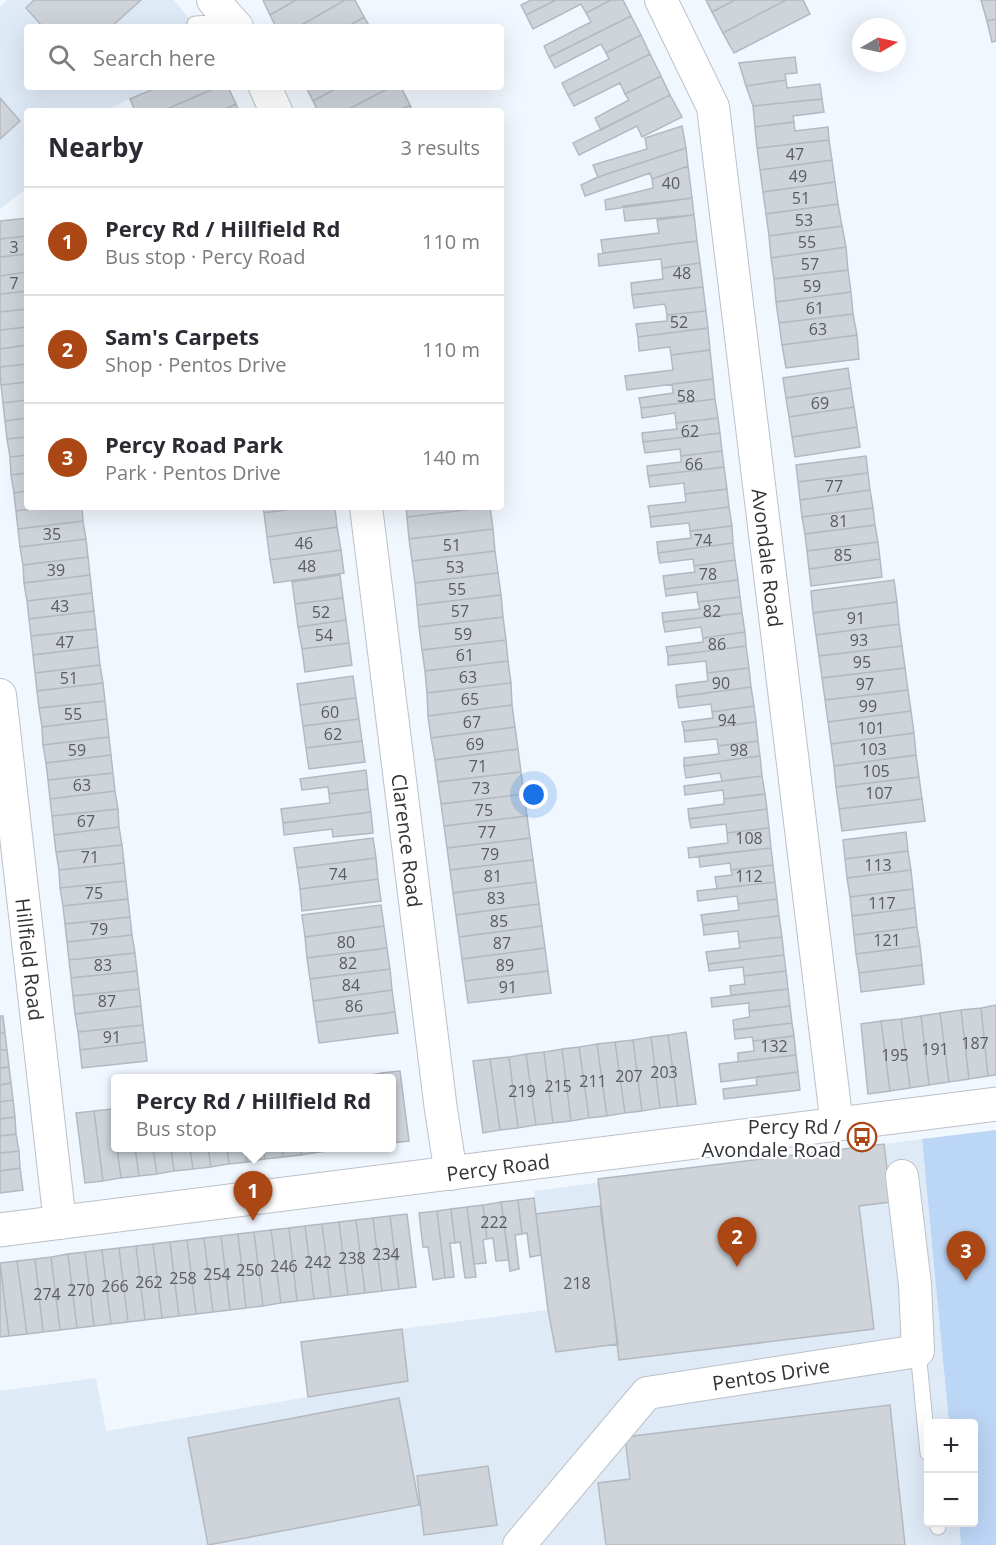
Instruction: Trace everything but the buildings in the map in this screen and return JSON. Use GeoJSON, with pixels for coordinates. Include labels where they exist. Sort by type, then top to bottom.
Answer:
{"type":"FeatureCollection","features":[{"type":"Feature","properties":{"kind":"street","name":"Avondale Road"},"geometry":{"type":"LineString","coordinates":[[661,0],[713,107],[837,1125]]}},
{"type":"Feature","properties":{"kind":"street"},"geometry":{"type":"LineString","coordinates":[[204,12],[234,24]]}},
{"type":"Feature","properties":{"kind":"street"},"geometry":{"type":"LineString","coordinates":[[266,90],[275,108]]}},
{"type":"Feature","properties":{"kind":"street","name":"Clarence Road"},"geometry":{"type":"LineString","coordinates":[[366,510],[441,1110],[451,1174]]}},
{"type":"Feature","properties":{"kind":"street","name":"Hillfield Road"},"geometry":{"type":"LineString","coordinates":[[0,695],[60,1223]]}},
{"type":"Feature","properties":{"kind":"street","name":"Percy Road"},"geometry":{"type":"LineString","coordinates":[[0,1230],[996,1104]]}},
{"type":"Feature","properties":{"kind":"street"},"geometry":{"type":"LineString","coordinates":[[902,1176],[915,1285],[918,1351]]}},
{"type":"Feature","properties":{"kind":"street","name":"Pentos Drive"},"geometry":{"type":"LineString","coordinates":[[519,1545],[647,1393],[918,1351]]}},
{"type":"Feature","properties":{"kind":"lane"},"geometry":{"type":"LineString","coordinates":[[918,1351],[925,1419]]}},
{"type":"Feature","properties":{"kind":"shaded area"},"geometry":{"type":"Polygon","coordinates":[[[7,0],[174,0],[194,24],[24,24],[24,90],[148,90],[111,108],[24,108],[24,190],[0,209],[0,7],[7,0]]]}},
{"type":"Feature","properties":{"kind":"shaded area"},"geometry":{"type":"Polygon","coordinates":[[[996,1130],[996,1545],[961,1545],[959,1527],[978,1527],[978,1419],[949,1419],[922,1139],[996,1130]]]}},
{"type":"Feature","properties":{"kind":"shaded area"},"geometry":{"type":"Polygon","coordinates":[[[922,1139],[949,1419],[924,1419],[924,1527],[959,1527],[961,1545],[0,1545],[0,1391],[96,1378],[106,1431],[308,1397],[301,1342],[547,1310],[534,1191],[922,1139]]]}},
{"type":"Feature","properties":{"kind":"place","name":"Percy Rd / Avondale Road"},"geometry":{"type":"Point","coordinates":[862,1137]}},
{"type":"Feature","properties":{"kind":"place","name":"Percy Rd / Hillfield Rd"},"geometry":{"type":"Point","coordinates":[253,1221]}},
{"type":"Feature","properties":{"kind":"place","name":"Sam's Carpets"},"geometry":{"type":"Point","coordinates":[737,1267]}},
{"type":"Feature","properties":{"kind":"place","name":"Percy Road Park"},"geometry":{"type":"Point","coordinates":[966,1281]}}]}
